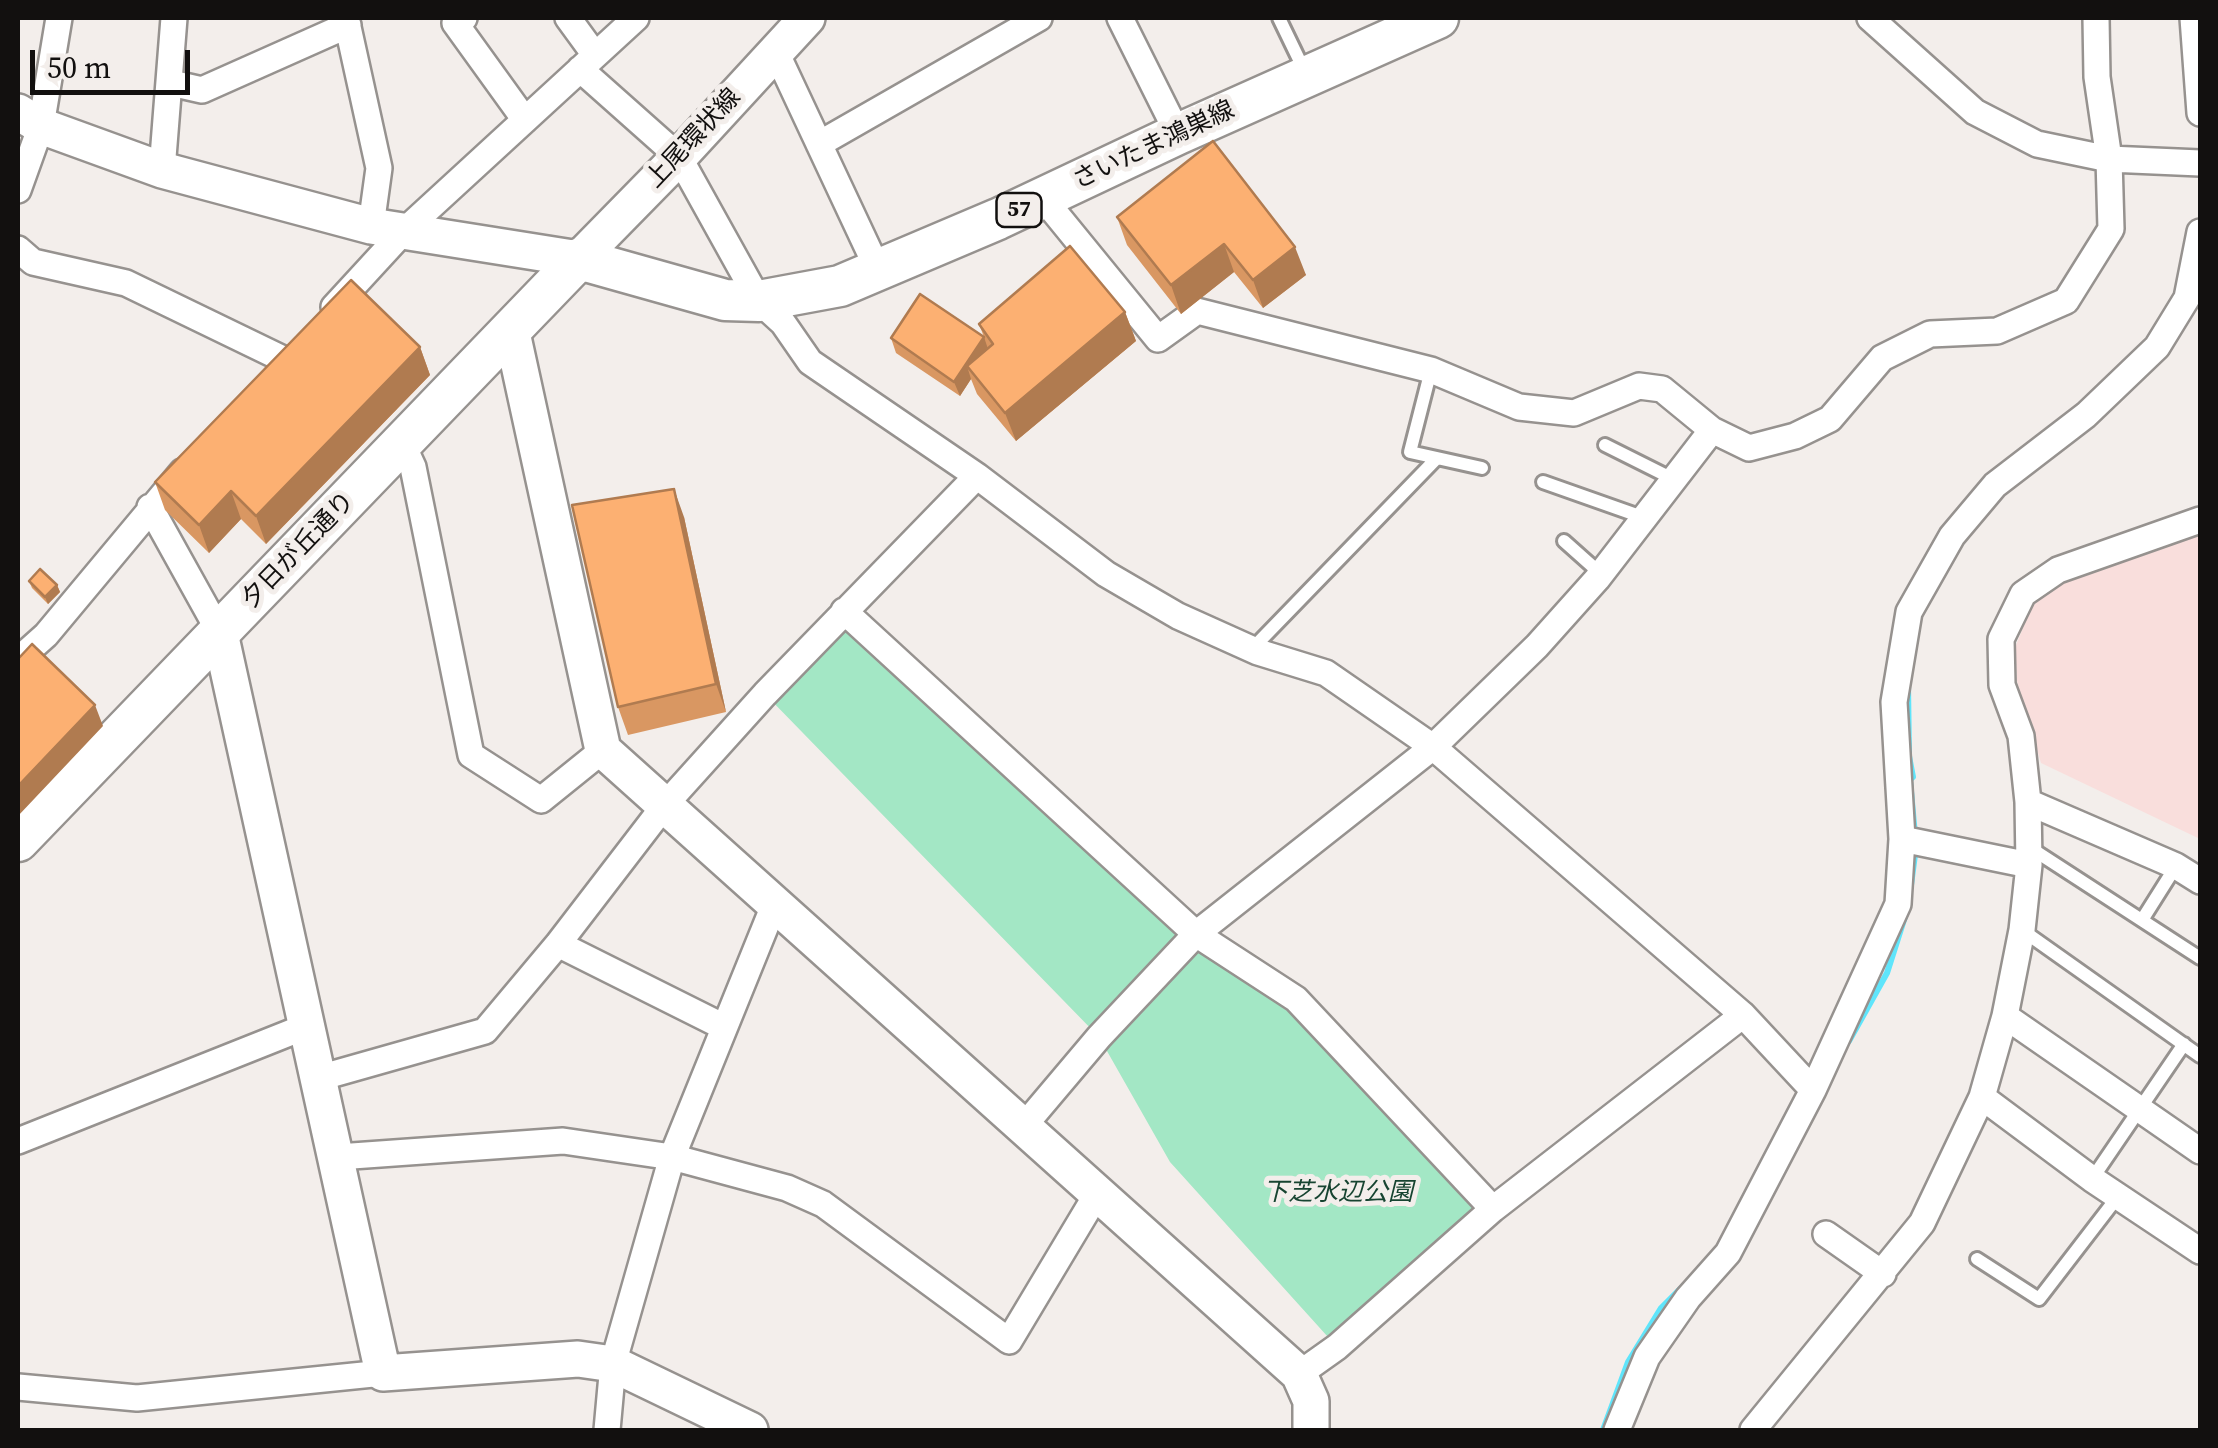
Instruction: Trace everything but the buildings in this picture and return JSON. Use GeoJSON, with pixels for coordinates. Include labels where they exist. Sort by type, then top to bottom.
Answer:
{"type":"FeatureCollection","features":[{"type":"Feature","properties":{"kind":"main road","name":"さいたま鴻巣線"},"geometry":{"type":"LineString","coordinates":[[580,259],[725,300],[759,302],[840,286],[1043,198],[1424,21]]}},
{"type":"Feature","properties":{"kind":"main road","name":"夕日が丘通り"},"geometry":{"type":"LineString","coordinates":[[18,842],[580,259]]}},
{"type":"Feature","properties":{"kind":"street"},"geometry":{"type":"LineString","coordinates":[[18,190],[29,119],[59,18]]}},
{"type":"Feature","properties":{"kind":"street"},"geometry":{"type":"LineString","coordinates":[[162,170],[174,18]]}},
{"type":"Feature","properties":{"kind":"street"},"geometry":{"type":"LineString","coordinates":[[464,18],[454,24],[525,120]]}},
{"type":"Feature","properties":{"kind":"street"},"geometry":{"type":"LineString","coordinates":[[568,18],[588,62],[679,157],[759,302],[783,323],[810,362],[977,476],[1106,574],[1178,616],[1252,650],[1326,673],[1433,748],[1743,1014],[1813,1090]]}},
{"type":"Feature","properties":{"kind":"street"},"geometry":{"type":"LineString","coordinates":[[18,248],[33,262],[126,283],[291,353],[387,229],[525,120],[636,18]]}},
{"type":"Feature","properties":{"kind":"street","name":"上尾環状線"},"geometry":{"type":"LineString","coordinates":[[580,259],[807,18]]}},
{"type":"Feature","properties":{"kind":"street"},"geometry":{"type":"LineString","coordinates":[[819,144],[1040,18]]}},
{"type":"Feature","properties":{"kind":"street"},"geometry":{"type":"LineString","coordinates":[[1120,18],[1178,134]]}},
{"type":"Feature","properties":{"kind":"street"},"geometry":{"type":"LineString","coordinates":[[1870,18],[1975,112],[2037,144],[2108,159],[2200,162]]}},
{"type":"Feature","properties":{"kind":"street"},"geometry":{"type":"LineString","coordinates":[[1043,198],[1158,340],[1197,310],[1431,370],[1519,407],[1574,414],[1639,386],[1662,389],[1712,430],[1749,448],[1794,436],[1830,418],[1882,358],[1930,334],[1997,331],[2066,301],[2111,229],[2096,18]]}},
{"type":"Feature","properties":{"kind":"street"},"geometry":{"type":"LineString","coordinates":[[2193,18],[2200,114]]}},
{"type":"Feature","properties":{"kind":"street"},"geometry":{"type":"LineString","coordinates":[[171,83],[202,90],[347,21],[379,168],[387,229]]}},
{"type":"Feature","properties":{"kind":"street"},"geometry":{"type":"LineString","coordinates":[[775,50],[878,272]]}},
{"type":"Feature","properties":{"kind":"street"},"geometry":{"type":"LineString","coordinates":[[29,119],[162,170],[387,229],[580,259]]}},
{"type":"Feature","properties":{"kind":"street"},"geometry":{"type":"LineString","coordinates":[[1617,1430],[1647,1356],[1688,1298],[1728,1253],[1813,1090],[1898,904],[1902,840],[1894,702],[1908,612],[1952,536],[1995,485],[2086,415],[2156,348],[2187,298],[2200,232]]}},
{"type":"Feature","properties":{"kind":"street"},"geometry":{"type":"LineString","coordinates":[[510,328],[603,750],[1299,1374],[1310,1400],[1312,1430]]}},
{"type":"Feature","properties":{"kind":"street"},"geometry":{"type":"LineString","coordinates":[[1023,1128],[1099,1037],[1196,934],[1433,748],[1536,646],[1601,574],[1712,430]]}},
{"type":"Feature","properties":{"kind":"street"},"geometry":{"type":"LineString","coordinates":[[402,443],[413,466],[471,754],[541,800],[603,750]]}},
{"type":"Feature","properties":{"kind":"street"},"geometry":{"type":"LineString","coordinates":[[18,660],[46,635],[150,507],[204,448]]}},
{"type":"Feature","properties":{"kind":"street"},"geometry":{"type":"LineString","coordinates":[[319,1078],[485,1031],[664,806],[977,476]]}},
{"type":"Feature","properties":{"kind":"street"},"geometry":{"type":"LineString","coordinates":[[150,507],[220,632],[384,1373]]}},
{"type":"Feature","properties":{"kind":"street"},"geometry":{"type":"LineString","coordinates":[[1753,1430],[1922,1222],[1982,1097],[2005,1016],[2022,930],[2030,856],[2021,736],[2002,686],[2001,639],[2023,594],[2058,570],[2200,520]]}},
{"type":"Feature","properties":{"kind":"street"},"geometry":{"type":"LineString","coordinates":[[844,612],[1196,934],[1296,998],[1494,1209]]}},
{"type":"Feature","properties":{"kind":"street"},"geometry":{"type":"LineString","coordinates":[[2028,802],[2176,866],[2200,881]]}},
{"type":"Feature","properties":{"kind":"street"},"geometry":{"type":"LineString","coordinates":[[1902,840],[2030,856]]}},
{"type":"Feature","properties":{"kind":"street"},"geometry":{"type":"LineString","coordinates":[[607,1430],[614,1364],[672,1157],[776,903]]}},
{"type":"Feature","properties":{"kind":"street"},"geometry":{"type":"LineString","coordinates":[[558,944],[724,1027]]}},
{"type":"Feature","properties":{"kind":"street"},"geometry":{"type":"LineString","coordinates":[[1299,1374],[1337,1348],[1494,1209],[1743,1014]]}},
{"type":"Feature","properties":{"kind":"street"},"geometry":{"type":"LineString","coordinates":[[2005,1016],[2200,1151]]}},
{"type":"Feature","properties":{"kind":"street"},"geometry":{"type":"LineString","coordinates":[[18,1141],[306,1026]]}},
{"type":"Feature","properties":{"kind":"street"},"geometry":{"type":"LineString","coordinates":[[1982,1097],[2092,1179],[2200,1251]]}},
{"type":"Feature","properties":{"kind":"street"},"geometry":{"type":"LineString","coordinates":[[338,1156],[563,1141],[672,1157],[787,1188],[823,1204],[1010,1340],[1098,1194]]}},
{"type":"Feature","properties":{"kind":"street"},"geometry":{"type":"LineString","coordinates":[[1826,1234],[1883,1274]]}},
{"type":"Feature","properties":{"kind":"street"},"geometry":{"type":"LineString","coordinates":[[18,1387],[138,1398],[384,1373],[578,1360],[614,1364],[750,1430]]}},
{"type":"Feature","properties":{"kind":"lane"},"geometry":{"type":"LineString","coordinates":[[1279,18],[1307,76]]}},
{"type":"Feature","properties":{"kind":"lane"},"geometry":{"type":"LineString","coordinates":[[1431,370],[1410,452],[1482,468]]}},
{"type":"Feature","properties":{"kind":"lane"},"geometry":{"type":"LineString","coordinates":[[1606,444],[1676,480]]}},
{"type":"Feature","properties":{"kind":"lane"},"geometry":{"type":"LineString","coordinates":[[1252,650],[1437,458]]}},
{"type":"Feature","properties":{"kind":"lane"},"geometry":{"type":"LineString","coordinates":[[1543,482],[1645,518]]}},
{"type":"Feature","properties":{"kind":"lane"},"geometry":{"type":"LineString","coordinates":[[1564,542],[1601,574]]}},
{"type":"Feature","properties":{"kind":"lane"},"geometry":{"type":"LineString","coordinates":[[2030,856],[2200,958]]}},
{"type":"Feature","properties":{"kind":"lane"},"geometry":{"type":"LineString","coordinates":[[2142,920],[2176,866]]}},
{"type":"Feature","properties":{"kind":"lane"},"geometry":{"type":"LineString","coordinates":[[2022,930],[2200,1056]]}},
{"type":"Feature","properties":{"kind":"lane"},"geometry":{"type":"LineString","coordinates":[[2092,1179],[2184,1044]]}},
{"type":"Feature","properties":{"kind":"lane"},"geometry":{"type":"LineString","coordinates":[[1977,1260],[2039,1299],[2119,1195]]}},
{"type":"Feature","properties":{"kind":"shaded area"},"geometry":{"type":"Polygon","coordinates":[[[2200,533],[2200,839],[2041,763],[2017,681],[2015,648],[2031,607],[2060,582],[2200,533]]]}},
{"type":"Feature","properties":{"kind":"green space","name":"下芝水辺公園"},"geometry":{"type":"Polygon","coordinates":[[[844,611],[1196,934],[1296,999],[1493,1209],[1337,1347],[1170,1162],[1099,1037],[765,694],[844,611]]]}},
{"type":"Feature","properties":{"kind":"waterway"},"geometry":{"type":"LineString","coordinates":[[1908,684],[1915,835]]}},
{"type":"Feature","properties":{"kind":"waterway"},"geometry":{"type":"LineString","coordinates":[[1911,885],[1916,847]]}},
{"type":"Feature","properties":{"kind":"waterway"},"geometry":{"type":"LineString","coordinates":[[1849,1041],[1887,973],[1908,907]]}},
{"type":"Feature","properties":{"kind":"waterway"},"geometry":{"type":"LineString","coordinates":[[1603,1430],[1628,1362],[1661,1308],[1683,1286]]}}]}
